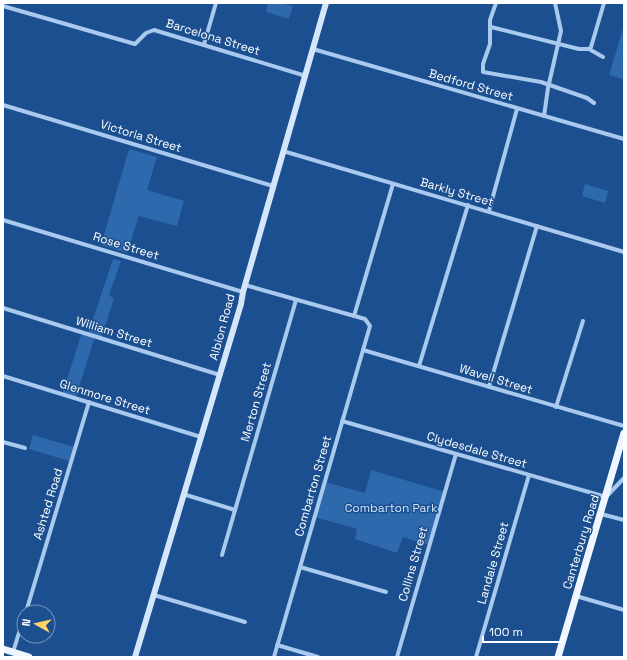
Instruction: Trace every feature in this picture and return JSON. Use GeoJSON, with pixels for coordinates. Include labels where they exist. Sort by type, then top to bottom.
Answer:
{"type":"FeatureCollection","features":[{"type":"Feature","properties":{"kind":"main road","name":"Canterbury Road"},"geometry":{"type":"LineString","coordinates":[[558,657],[624,433]]}},
{"type":"Feature","properties":{"kind":"main road"},"geometry":{"type":"LineString","coordinates":[[8,652],[29,657]]}},
{"type":"Feature","properties":{"kind":"street"},"geometry":{"type":"LineString","coordinates":[[204,44],[216,3]]}},
{"type":"Feature","properties":{"kind":"street","name":"Albion Road"},"geometry":{"type":"LineString","coordinates":[[135,657],[241,304],[243,292],[326,3]]}},
{"type":"Feature","properties":{"kind":"street"},"geometry":{"type":"LineString","coordinates":[[496,3],[490,20],[490,44],[483,64],[483,72],[541,82],[548,86],[587,98],[594,103]]}},
{"type":"Feature","properties":{"kind":"street"},"geometry":{"type":"LineString","coordinates":[[544,116],[548,86],[561,31],[555,3]]}},
{"type":"Feature","properties":{"kind":"street"},"geometry":{"type":"LineString","coordinates":[[589,49],[591,47],[604,3]]}},
{"type":"Feature","properties":{"kind":"street","name":"Barcelona Street"},"geometry":{"type":"LineString","coordinates":[[3,6],[135,44],[146,33],[154,30],[306,76]]}},
{"type":"Feature","properties":{"kind":"street"},"geometry":{"type":"LineString","coordinates":[[491,27],[579,49],[589,49],[603,57]]}},
{"type":"Feature","properties":{"kind":"street","name":"Bedford Street"},"geometry":{"type":"LineString","coordinates":[[313,49],[624,139]]}},
{"type":"Feature","properties":{"kind":"street","name":"Victoria Street"},"geometry":{"type":"LineString","coordinates":[[3,105],[273,186]]}},
{"type":"Feature","properties":{"kind":"street"},"geometry":{"type":"LineString","coordinates":[[489,211],[517,108]]}},
{"type":"Feature","properties":{"kind":"street","name":"Barkly Street"},"geometry":{"type":"LineString","coordinates":[[283,151],[624,252]]}},
{"type":"Feature","properties":{"kind":"street"},"geometry":{"type":"LineString","coordinates":[[245,285],[354,316],[393,184]]}},
{"type":"Feature","properties":{"kind":"street"},"geometry":{"type":"LineString","coordinates":[[419,366],[468,205]]}},
{"type":"Feature","properties":{"kind":"street","name":"Rose Street"},"geometry":{"type":"LineString","coordinates":[[3,220],[243,292]]}},
{"type":"Feature","properties":{"kind":"street"},"geometry":{"type":"LineString","coordinates":[[489,387],[537,226]]}},
{"type":"Feature","properties":{"kind":"street","name":"Merton Street"},"geometry":{"type":"LineString","coordinates":[[222,555],[296,300]]}},
{"type":"Feature","properties":{"kind":"street","name":"William Street"},"geometry":{"type":"LineString","coordinates":[[3,308],[220,375]]}},
{"type":"Feature","properties":{"kind":"street","name":"Combarton Street"},"geometry":{"type":"LineString","coordinates":[[274,657],[370,326],[368,321],[354,316]]}},
{"type":"Feature","properties":{"kind":"street"},"geometry":{"type":"LineString","coordinates":[[556,407],[583,321]]}},
{"type":"Feature","properties":{"kind":"street","name":"Wavell Street"},"geometry":{"type":"LineString","coordinates":[[363,350],[624,426]]}},
{"type":"Feature","properties":{"kind":"street","name":"Glenmore Street"},"geometry":{"type":"LineString","coordinates":[[3,376],[201,437]]}},
{"type":"Feature","properties":{"kind":"street","name":"Ashted Road"},"geometry":{"type":"LineString","coordinates":[[28,604],[89,402]]}},
{"type":"Feature","properties":{"kind":"street","name":"Clydesdale Street"},"geometry":{"type":"LineString","coordinates":[[342,421],[606,497]]}},
{"type":"Feature","properties":{"kind":"street"},"geometry":{"type":"LineString","coordinates":[[3,442],[25,448]]}},
{"type":"Feature","properties":{"kind":"street","name":"Collins Street"},"geometry":{"type":"LineString","coordinates":[[396,657],[456,454]]}},
{"type":"Feature","properties":{"kind":"street","name":"Landale Street"},"geometry":{"type":"LineString","coordinates":[[476,657],[528,475]]}},
{"type":"Feature","properties":{"kind":"street"},"geometry":{"type":"LineString","coordinates":[[606,497],[624,478]]}},
{"type":"Feature","properties":{"kind":"street"},"geometry":{"type":"LineString","coordinates":[[183,494],[235,510]]}},
{"type":"Feature","properties":{"kind":"street"},"geometry":{"type":"LineString","coordinates":[[601,514],[624,520]]}},
{"type":"Feature","properties":{"kind":"street"},"geometry":{"type":"LineString","coordinates":[[300,567],[386,592]]}},
{"type":"Feature","properties":{"kind":"street"},"geometry":{"type":"LineString","coordinates":[[154,595],[246,622]]}},
{"type":"Feature","properties":{"kind":"street"},"geometry":{"type":"LineString","coordinates":[[576,596],[624,610]]}},
{"type":"Feature","properties":{"kind":"street"},"geometry":{"type":"LineString","coordinates":[[8,652],[16,634]]}},
{"type":"Feature","properties":{"kind":"street"},"geometry":{"type":"LineString","coordinates":[[277,645],[318,657]]}},
{"type":"Feature","properties":{"kind":"green space"},"geometry":{"type":"Polygon","coordinates":[[[268,3],[280,3],[293,6],[289,19],[266,12],[268,3]]]}},
{"type":"Feature","properties":{"kind":"green space"},"geometry":{"type":"Polygon","coordinates":[[[624,25],[624,79],[609,75],[624,25]]]}},
{"type":"Feature","properties":{"kind":"green space"},"geometry":{"type":"Polygon","coordinates":[[[129,149],[157,157],[147,190],[184,201],[177,226],[139,216],[127,253],[101,245],[129,149]]]}},
{"type":"Feature","properties":{"kind":"green space"},"geometry":{"type":"Polygon","coordinates":[[[585,184],[608,191],[605,203],[582,196],[585,184]]]}},
{"type":"Feature","properties":{"kind":"green space"},"geometry":{"type":"Polygon","coordinates":[[[113,259],[121,261],[109,295],[114,299],[101,338],[95,336],[76,397],[63,392],[82,332],[88,334],[113,259]]]}},
{"type":"Feature","properties":{"kind":"green space"},"geometry":{"type":"Polygon","coordinates":[[[33,435],[74,447],[69,461],[29,449],[33,435]]]}},
{"type":"Feature","properties":{"kind":"green space","name":"Combarton Park"},"geometry":{"type":"Polygon","coordinates":[[[371,470],[445,492],[429,545],[403,537],[397,553],[355,539],[357,529],[315,517],[325,482],[365,493],[371,470]]]}}]}
